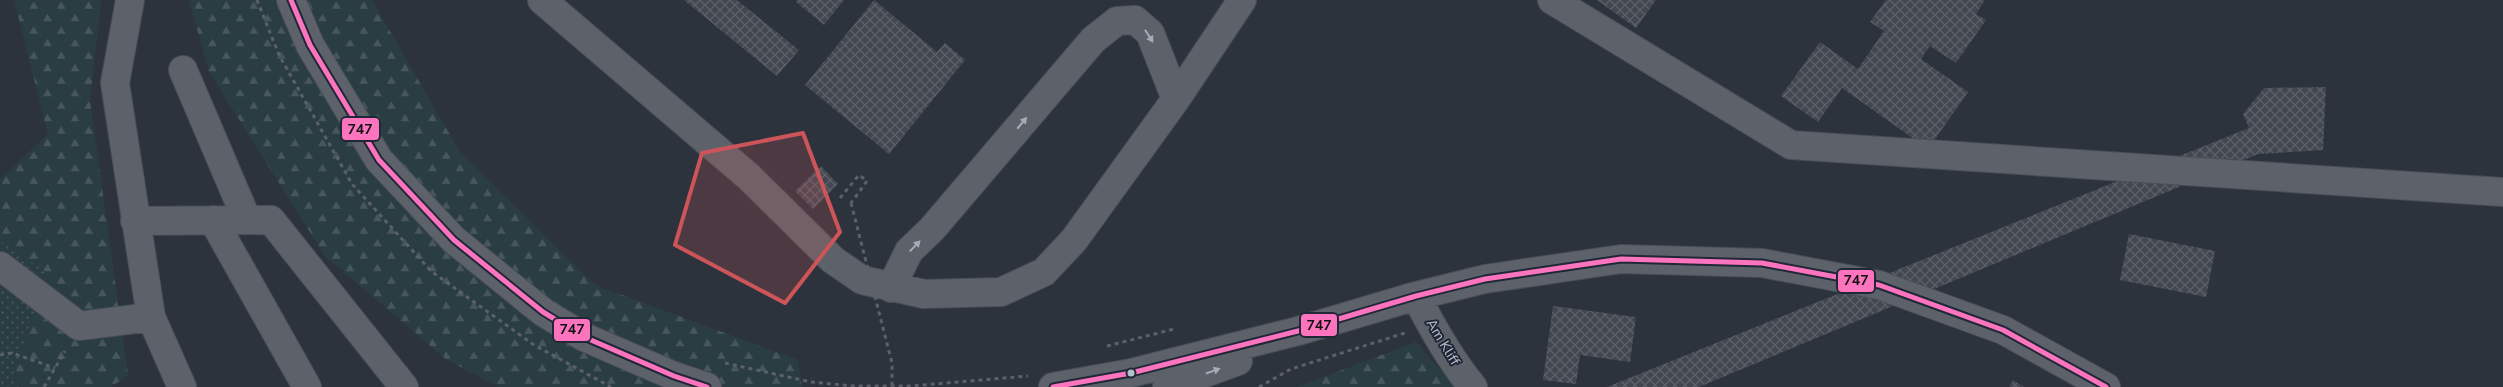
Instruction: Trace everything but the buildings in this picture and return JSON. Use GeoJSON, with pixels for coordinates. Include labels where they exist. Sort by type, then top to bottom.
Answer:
{"type":"FeatureCollection","features":[{"type":"Feature","properties":{"kind":"street"},"geometry":{"type":"LineString","coordinates":[[130,0],[116,83],[135,221],[151,317],[182,387]]}},
{"type":"Feature","properties":{"kind":"street"},"geometry":{"type":"LineString","coordinates":[[291,0],[310,46],[379,160],[454,240],[543,312],[584,337],[674,376],[707,387]]}},
{"type":"Feature","properties":{"kind":"street"},"geometry":{"type":"LineString","coordinates":[[542,0],[749,177],[833,260],[862,280],[924,294],[1001,292],[1044,272],[1074,240],[1176,99],[1242,0]]}},
{"type":"Feature","properties":{"kind":"street"},"geometry":{"type":"LineString","coordinates":[[1552,0],[1791,145],[2503,192]]}},
{"type":"Feature","properties":{"kind":"street"},"geometry":{"type":"LineString","coordinates":[[891,288],[909,251],[932,229],[1093,40],[1118,21],[1135,20],[1150,33],[1176,99]]}},
{"type":"Feature","properties":{"kind":"street"},"geometry":{"type":"LineString","coordinates":[[184,70],[247,220]]}},
{"type":"Feature","properties":{"kind":"street"},"geometry":{"type":"LineString","coordinates":[[213,220],[307,387]]}},
{"type":"Feature","properties":{"kind":"street"},"geometry":{"type":"LineString","coordinates":[[135,221],[271,220],[404,387]]}},
{"type":"Feature","properties":{"kind":"street"},"geometry":{"type":"LineString","coordinates":[[1043,381],[1131,372],[1298,331],[1416,296],[1485,279],[1621,258],[1762,263],[1879,285],[2003,330],[2106,387]]}},
{"type":"Feature","properties":{"kind":"street"},"geometry":{"type":"LineString","coordinates":[[0,266],[79,326],[151,317]]}},
{"type":"Feature","properties":{"kind":"street","name":"Am Kliff"},"geometry":{"type":"LineString","coordinates":[[1416,296],[1431,325],[1463,376],[1473,387]]}},
{"type":"Feature","properties":{"kind":"street"},"geometry":{"type":"LineString","coordinates":[[1167,387],[1231,365],[1298,331]]}},
{"type":"Feature","properties":{"kind":"path"},"geometry":{"type":"LineString","coordinates":[[840,198],[859,175],[867,181],[851,203],[892,363],[892,387]]}},
{"type":"Feature","properties":{"kind":"path"},"geometry":{"type":"LineString","coordinates":[[1258,387],[1291,369],[1431,325]]}},
{"type":"Feature","properties":{"kind":"path"},"geometry":{"type":"LineString","coordinates":[[1099,348],[1174,329]]}},
{"type":"Feature","properties":{"kind":"path"},"geometry":{"type":"LineString","coordinates":[[0,355],[12,353],[55,368],[44,387]]}},
{"type":"Feature","properties":{"kind":"path"},"geometry":{"type":"LineString","coordinates":[[718,361],[811,382],[853,386],[911,386],[1043,381]]}},
{"type":"Feature","properties":{"kind":"highlighted area"},"geometry":{"type":"Polygon","coordinates":[[[803,133],[840,232],[785,303],[675,245],[702,153],[803,133]]]}},
{"type":"Feature","properties":{"kind":"green space"},"geometry":{"type":"Polygon","coordinates":[[[14,0],[101,0],[90,101],[128,375],[111,387],[27,387],[14,378],[46,272],[0,241],[0,180],[48,134],[14,0]]]}},
{"type":"Feature","properties":{"kind":"green space"},"geometry":{"type":"Polygon","coordinates":[[[189,0],[372,0],[460,152],[595,285],[798,360],[802,387],[499,387],[447,360],[325,256],[209,72],[189,0]]]}},
{"type":"Feature","properties":{"kind":"green space"},"geometry":{"type":"Polygon","coordinates":[[[0,241],[46,272],[14,378],[27,387],[0,387],[0,241]]]}},
{"type":"Feature","properties":{"kind":"green space"},"geometry":{"type":"Polygon","coordinates":[[[1416,342],[1455,387],[1297,387],[1416,342]]]}},
{"type":"Feature","properties":{"kind":"transit line","name":"747"},"geometry":{"type":"LineString","coordinates":[[291,0],[310,45],[379,160],[454,240],[543,312],[584,337],[674,376],[707,387]]}},
{"type":"Feature","properties":{"kind":"transit line","name":"747"},"geometry":{"type":"LineString","coordinates":[[1053,387],[1131,373],[1298,331],[1416,296],[1485,279],[1621,259],[1762,263],[1879,285],[2003,330],[2106,387]]}}]}
